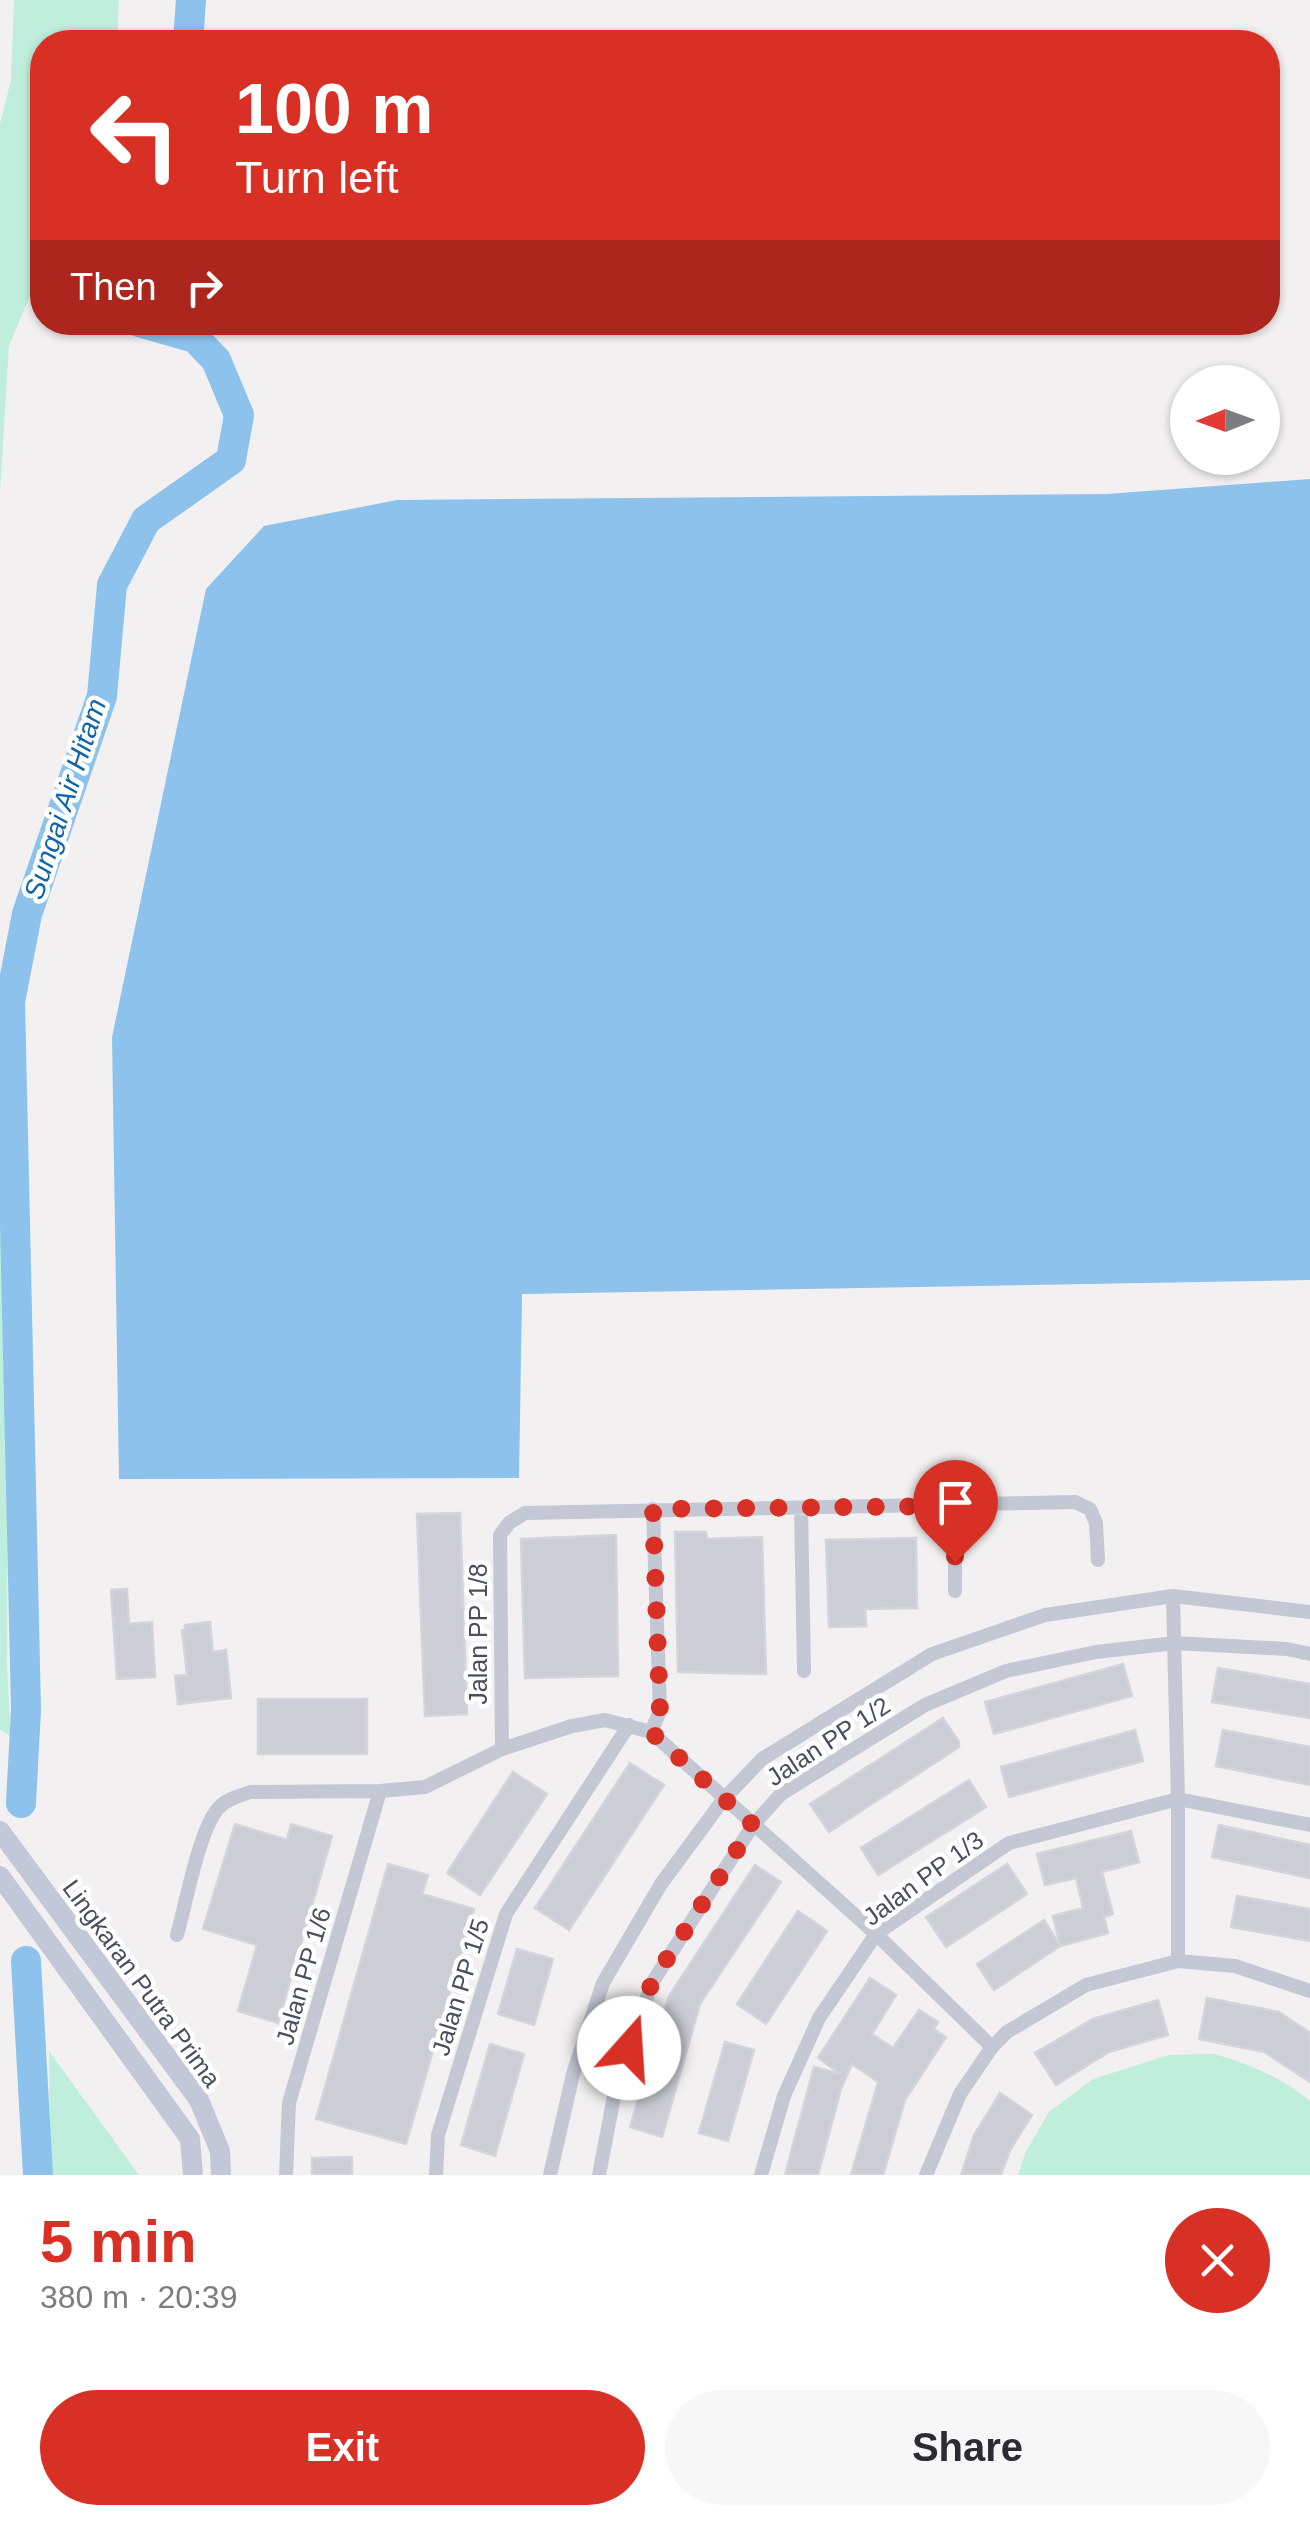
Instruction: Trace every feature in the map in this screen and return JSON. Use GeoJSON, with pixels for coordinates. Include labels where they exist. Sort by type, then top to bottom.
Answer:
{"type":"FeatureCollection","features":[{"type":"Feature","properties":{"kind":"main road","name":"Lingkaran Putra Prima"},"geometry":{"type":"LineString","coordinates":[[0,1831],[199,2100],[220,2150],[221,2175]]}},
{"type":"Feature","properties":{"kind":"main road"},"geometry":{"type":"LineString","coordinates":[[0,1876],[190,2139],[192,2175]]}},
{"type":"Feature","properties":{"kind":"street"},"geometry":{"type":"LineString","coordinates":[[651,1732],[660,1712],[653,1509],[1075,1502],[1090,1510],[1096,1524],[1098,1560]]}},
{"type":"Feature","properties":{"kind":"street"},"geometry":{"type":"LineString","coordinates":[[955,1506],[956,1590]]}},
{"type":"Feature","properties":{"kind":"street"},"geometry":{"type":"LineString","coordinates":[[801,1508],[804,1671]]}},
{"type":"Feature","properties":{"kind":"street","name":"Jalan PP 1/8"},"geometry":{"type":"LineString","coordinates":[[502,1749],[500,1535],[509,1523],[525,1513],[653,1509]]}},
{"type":"Feature","properties":{"kind":"street"},"geometry":{"type":"LineString","coordinates":[[567,2175],[550,2174],[573,2074],[603,1983],[661,1884],[724,1800],[762,1759],[932,1654],[1045,1615],[1173,1596],[1310,1612]]}},
{"type":"Feature","properties":{"kind":"street"},"geometry":{"type":"LineString","coordinates":[[1173,1596],[1178,1961]]}},
{"type":"Feature","properties":{"kind":"street","name":"Jalan PP 1/2"},"geometry":{"type":"LineString","coordinates":[[599,2175],[617,2081],[652,1982],[753,1825],[781,1794],[925,1705],[1006,1671],[1096,1652],[1174,1642],[1310,1654]]}},
{"type":"Feature","properties":{"kind":"street"},"geometry":{"type":"LineString","coordinates":[[177,1935],[209,1826],[218,1808],[232,1798],[251,1792],[425,1787],[502,1749],[604,1720],[651,1732],[876,1934],[992,2047]]}},
{"type":"Feature","properties":{"kind":"street","name":"Jalan PP 1/5"},"geometry":{"type":"LineString","coordinates":[[436,2175],[438,2136],[506,1914],[629,1725]]}},
{"type":"Feature","properties":{"kind":"street","name":"Jalan PP 1/6"},"geometry":{"type":"LineString","coordinates":[[286,2175],[289,2103],[380,1791]]}},
{"type":"Feature","properties":{"kind":"street","name":"Jalan PP 1/3"},"geometry":{"type":"LineString","coordinates":[[761,2175],[784,2096],[818,2018],[876,1934],[1009,1844],[1178,1800],[1310,1825]]}},
{"type":"Feature","properties":{"kind":"street"},"geometry":{"type":"LineString","coordinates":[[926,2175],[960,2094],[992,2047],[1008,2032],[1086,1986],[1178,1961],[1235,1966],[1310,1991]]}},
{"type":"Feature","properties":{"kind":"green space"},"geometry":{"type":"Polygon","coordinates":[[[14,0],[119,0],[118,30],[30,30],[30,296],[9,346],[0,492],[0,124],[11,80],[14,0]]]}},
{"type":"Feature","properties":{"kind":"green space"},"geometry":{"type":"Polygon","coordinates":[[[0,1079],[8,1341],[7,1667],[11,1736],[0,1730],[0,1079]]]}},
{"type":"Feature","properties":{"kind":"green space"},"geometry":{"type":"Polygon","coordinates":[[[49,2051],[139,2175],[50,2175],[49,2051]]]}},
{"type":"Feature","properties":{"kind":"green space"},"geometry":{"type":"Polygon","coordinates":[[[1215,2054],[1265,2073],[1310,2101],[1310,2175],[1018,2175],[1026,2151],[1049,2112],[1093,2079],[1169,2055],[1215,2054]]]}},
{"type":"Feature","properties":{"kind":"water"},"geometry":{"type":"Polygon","coordinates":[[[1310,479],[1310,1280],[522,1294],[519,1478],[119,1479],[112,1037],[206,589],[264,526],[397,500],[1107,494],[1310,479]]]}},
{"type":"Feature","properties":{"kind":"building"},"geometry":{"type":"Polygon","coordinates":[[[460,1513],[467,1714],[425,1716],[417,1514],[460,1513]]]}},
{"type":"Feature","properties":{"kind":"building"},"geometry":{"type":"Polygon","coordinates":[[[675,1532],[706,1532],[707,1539],[762,1537],[766,1674],[678,1672],[675,1532]]]}},
{"type":"Feature","properties":{"kind":"building"},"geometry":{"type":"Polygon","coordinates":[[[616,1535],[618,1676],[525,1678],[521,1539],[616,1535]]]}},
{"type":"Feature","properties":{"kind":"building"},"geometry":{"type":"Polygon","coordinates":[[[916,1538],[917,1608],[865,1609],[866,1626],[829,1627],[826,1540],[916,1538]]]}},
{"type":"Feature","properties":{"kind":"building"},"geometry":{"type":"Polygon","coordinates":[[[127,1589],[129,1624],[152,1622],[155,1677],[117,1679],[111,1590],[127,1589]]]}},
{"type":"Feature","properties":{"kind":"building"},"geometry":{"type":"Polygon","coordinates":[[[210,1622],[213,1652],[226,1650],[231,1698],[178,1704],[175,1676],[187,1675],[182,1630],[185,1625],[210,1622]]]}},
{"type":"Feature","properties":{"kind":"building"},"geometry":{"type":"Polygon","coordinates":[[[1123,1664],[1132,1696],[994,1734],[985,1702],[1123,1664]]]}},
{"type":"Feature","properties":{"kind":"building"},"geometry":{"type":"Polygon","coordinates":[[[1218,1668],[1310,1684],[1310,1718],[1212,1702],[1218,1668]]]}},
{"type":"Feature","properties":{"kind":"building"},"geometry":{"type":"Polygon","coordinates":[[[258,1699],[367,1699],[367,1754],[258,1754],[258,1699]]]}},
{"type":"Feature","properties":{"kind":"building"},"geometry":{"type":"Polygon","coordinates":[[[943,1718],[959,1747],[829,1832],[810,1804],[943,1718]]]}},
{"type":"Feature","properties":{"kind":"building"},"geometry":{"type":"Polygon","coordinates":[[[1135,1730],[1143,1761],[1009,1797],[1001,1767],[1135,1730]]]}},
{"type":"Feature","properties":{"kind":"building"},"geometry":{"type":"Polygon","coordinates":[[[1223,1730],[1310,1747],[1310,1785],[1216,1766],[1223,1730]]]}},
{"type":"Feature","properties":{"kind":"building"},"geometry":{"type":"Polygon","coordinates":[[[630,1763],[664,1785],[569,1930],[535,1908],[630,1763]]]}},
{"type":"Feature","properties":{"kind":"building"},"geometry":{"type":"Polygon","coordinates":[[[513,1772],[547,1794],[480,1895],[447,1873],[513,1772]]]}},
{"type":"Feature","properties":{"kind":"building"},"geometry":{"type":"Polygon","coordinates":[[[969,1780],[986,1807],[878,1875],[861,1848],[969,1780]]]}},
{"type":"Feature","properties":{"kind":"building"},"geometry":{"type":"Polygon","coordinates":[[[235,1824],[287,1840],[291,1824],[332,1836],[278,2023],[238,2011],[257,1945],[203,1929],[235,1824]]]}},
{"type":"Feature","properties":{"kind":"building"},"geometry":{"type":"Polygon","coordinates":[[[1219,1825],[1310,1845],[1310,1878],[1212,1857],[1219,1825]]]}},
{"type":"Feature","properties":{"kind":"building"},"geometry":{"type":"Polygon","coordinates":[[[1131,1831],[1139,1862],[1102,1872],[1113,1914],[1104,1917],[1108,1933],[1060,1946],[1053,1916],[1083,1908],[1076,1878],[1045,1885],[1037,1854],[1131,1831]]]}},
{"type":"Feature","properties":{"kind":"building"},"geometry":{"type":"Polygon","coordinates":[[[388,1864],[428,1875],[422,1894],[474,1909],[406,2144],[316,2119],[388,1864]]]}},
{"type":"Feature","properties":{"kind":"building"},"geometry":{"type":"Polygon","coordinates":[[[1007,1864],[1027,1894],[946,1947],[926,1917],[1007,1864]]]}},
{"type":"Feature","properties":{"kind":"building"},"geometry":{"type":"Polygon","coordinates":[[[755,1865],[781,1882],[700,2004],[662,2137],[630,2127],[669,1996],[755,1865]]]}},
{"type":"Feature","properties":{"kind":"building"},"geometry":{"type":"Polygon","coordinates":[[[1237,1896],[1310,1909],[1310,1941],[1231,1927],[1237,1896]]]}},
{"type":"Feature","properties":{"kind":"building"},"geometry":{"type":"Polygon","coordinates":[[[798,1911],[827,1931],[766,2024],[737,2004],[798,1911]]]}},
{"type":"Feature","properties":{"kind":"building"},"geometry":{"type":"Polygon","coordinates":[[[1044,1920],[1060,1946],[994,1990],[977,1964],[1044,1920]]]}},
{"type":"Feature","properties":{"kind":"building"},"geometry":{"type":"Polygon","coordinates":[[[517,1949],[553,1959],[534,2025],[498,2014],[517,1949]]]}},
{"type":"Feature","properties":{"kind":"building"},"geometry":{"type":"Polygon","coordinates":[[[870,1978],[896,1995],[872,2034],[893,2048],[919,2010],[938,2022],[934,2029],[946,2037],[905,2100],[883,2175],[851,2175],[878,2082],[852,2064],[841,2089],[818,2175],[785,2175],[814,2067],[841,2074],[818,2058],[870,1978]]]}},
{"type":"Feature","properties":{"kind":"building"},"geometry":{"type":"Polygon","coordinates":[[[1207,1998],[1279,2012],[1310,2033],[1310,2082],[1264,2052],[1199,2039],[1207,1998]]]}},
{"type":"Feature","properties":{"kind":"building"},"geometry":{"type":"Polygon","coordinates":[[[1158,2000],[1168,2035],[1109,2052],[1056,2085],[1035,2053],[1093,2019],[1158,2000]]]}},
{"type":"Feature","properties":{"kind":"building"},"geometry":{"type":"Polygon","coordinates":[[[725,2042],[754,2050],[728,2141],[699,2133],[725,2042]]]}},
{"type":"Feature","properties":{"kind":"building"},"geometry":{"type":"Polygon","coordinates":[[[490,2044],[524,2054],[495,2156],[461,2145],[490,2044]]]}},
{"type":"Feature","properties":{"kind":"building"},"geometry":{"type":"Polygon","coordinates":[[[1000,2093],[1032,2115],[1010,2150],[1001,2175],[961,2175],[974,2135],[1000,2093]]]}},
{"type":"Feature","properties":{"kind":"building"},"geometry":{"type":"Polygon","coordinates":[[[352,2157],[352,2175],[312,2175],[312,2158],[352,2157]]]}},
{"type":"Feature","properties":{"kind":"waterway","name":"Sungai Air Hitam"},"geometry":{"type":"LineString","coordinates":[[189,30],[191,0]]}},
{"type":"Feature","properties":{"kind":"waterway","name":"Sungai Air Hitam"},"geometry":{"type":"LineString","coordinates":[[21,1803],[26,1710],[10,1002],[27,914],[102,696],[112,585],[146,520],[231,460],[239,415],[216,360],[195,338],[184,335]]}},
{"type":"Feature","properties":{"kind":"waterway","name":"Sungai Air Hitam"},"geometry":{"type":"LineString","coordinates":[[26,1961],[38,2175]]}},
{"type":"Feature","properties":{"kind":"route"},"geometry":{"type":"LineString","coordinates":[[629,2048],[652,1982],[753,1825],[651,1732],[660,1712],[653,1509],[955,1506],[955,1562]]}}]}
